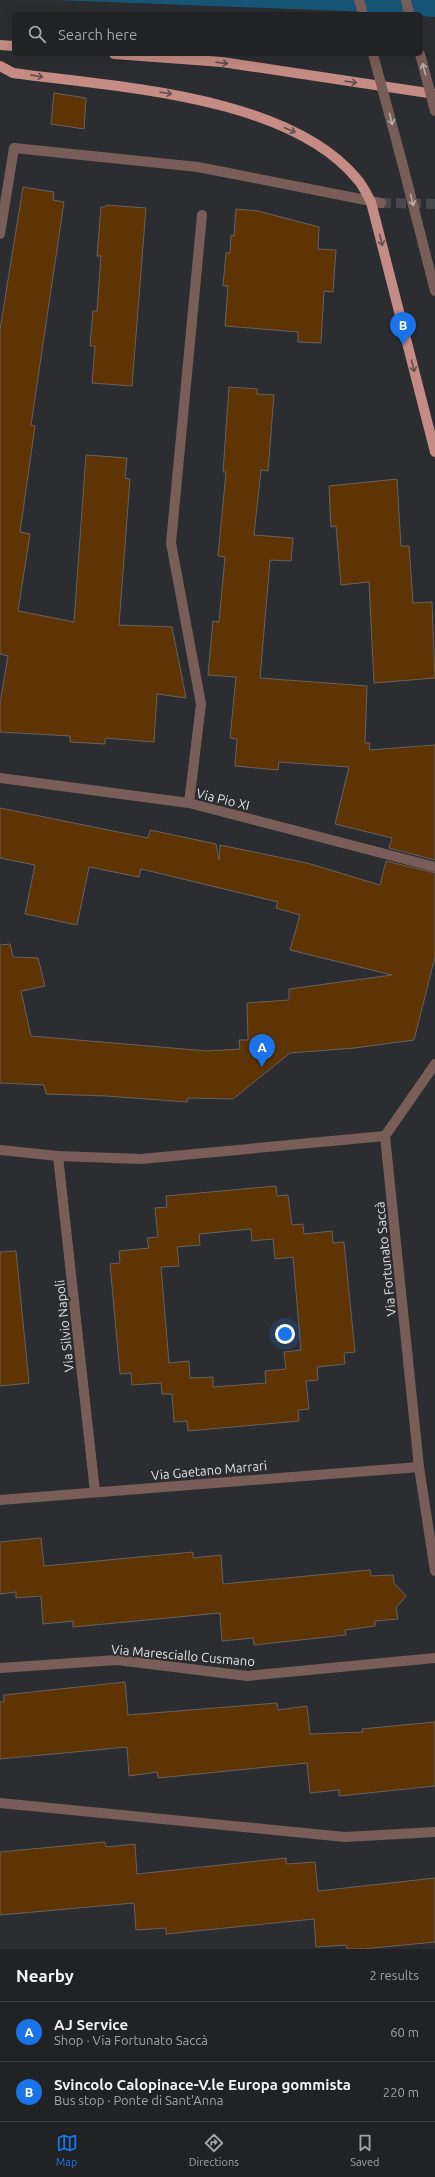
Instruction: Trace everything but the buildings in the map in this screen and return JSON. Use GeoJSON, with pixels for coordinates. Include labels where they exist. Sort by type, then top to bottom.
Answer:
{"type":"FeatureCollection","features":[{"type":"Feature","properties":{"kind":"main road"},"geometry":{"type":"LineString","coordinates":[[0,45],[12,46]]}},
{"type":"Feature","properties":{"kind":"main road"},"geometry":{"type":"LineString","coordinates":[[141,56],[222,62],[435,94]]}},
{"type":"Feature","properties":{"kind":"main road"},"geometry":{"type":"LineString","coordinates":[[0,66],[13,73],[180,95],[239,110],[294,131],[331,154],[358,179],[376,203],[435,452]]}},
{"type":"Feature","properties":{"kind":"street"},"geometry":{"type":"LineString","coordinates":[[359,0],[362,12]]}},
{"type":"Feature","properties":{"kind":"street"},"geometry":{"type":"LineString","coordinates":[[406,0],[409,12]]}},
{"type":"Feature","properties":{"kind":"street"},"geometry":{"type":"LineString","coordinates":[[374,56],[435,291]]}},
{"type":"Feature","properties":{"kind":"street"},"geometry":{"type":"LineString","coordinates":[[421,56],[435,111]]}},
{"type":"Feature","properties":{"kind":"street"},"geometry":{"type":"LineString","coordinates":[[0,234],[14,148],[198,167],[376,203]]}},
{"type":"Feature","properties":{"kind":"street"},"geometry":{"type":"LineString","coordinates":[[189,803],[201,704],[171,543],[202,215]]}},
{"type":"Feature","properties":{"kind":"street","name":"Via Pio XI"},"geometry":{"type":"LineString","coordinates":[[0,778],[189,803],[435,867]]}},
{"type":"Feature","properties":{"kind":"street"},"geometry":{"type":"LineString","coordinates":[[0,1150],[58,1156],[141,1159],[385,1136],[435,1064]]}},
{"type":"Feature","properties":{"kind":"street","name":"Via Fortunato Saccà"},"geometry":{"type":"LineString","coordinates":[[385,1136],[419,1467],[435,1572]]}},
{"type":"Feature","properties":{"kind":"street","name":"Via Silvio Napoli"},"geometry":{"type":"LineString","coordinates":[[58,1156],[95,1492]]}},
{"type":"Feature","properties":{"kind":"street","name":"Via Gaetano Marrari"},"geometry":{"type":"LineString","coordinates":[[0,1500],[419,1467]]}},
{"type":"Feature","properties":{"kind":"street","name":"Via Maresciallo Cusmano"},"geometry":{"type":"LineString","coordinates":[[0,1668],[117,1660],[247,1676],[435,1658]]}},
{"type":"Feature","properties":{"kind":"street"},"geometry":{"type":"LineString","coordinates":[[0,1803],[344,1837],[435,1832]]}},
{"type":"Feature","properties":{"kind":"water"},"geometry":{"type":"Polygon","coordinates":[[[57,0],[435,0],[435,17],[423,16],[423,12],[369,12],[57,0]]]}},
{"type":"Feature","properties":{"kind":"tunnel"},"geometry":{"type":"LineString","coordinates":[[381,203],[435,204]]}},
{"type":"Feature","properties":{"kind":"place","name":"Svincolo Calopinace-V.le Europa gommista"},"geometry":{"type":"Point","coordinates":[403,345]}},
{"type":"Feature","properties":{"kind":"place","name":"AJ Service"},"geometry":{"type":"Point","coordinates":[262,1067]}}]}
